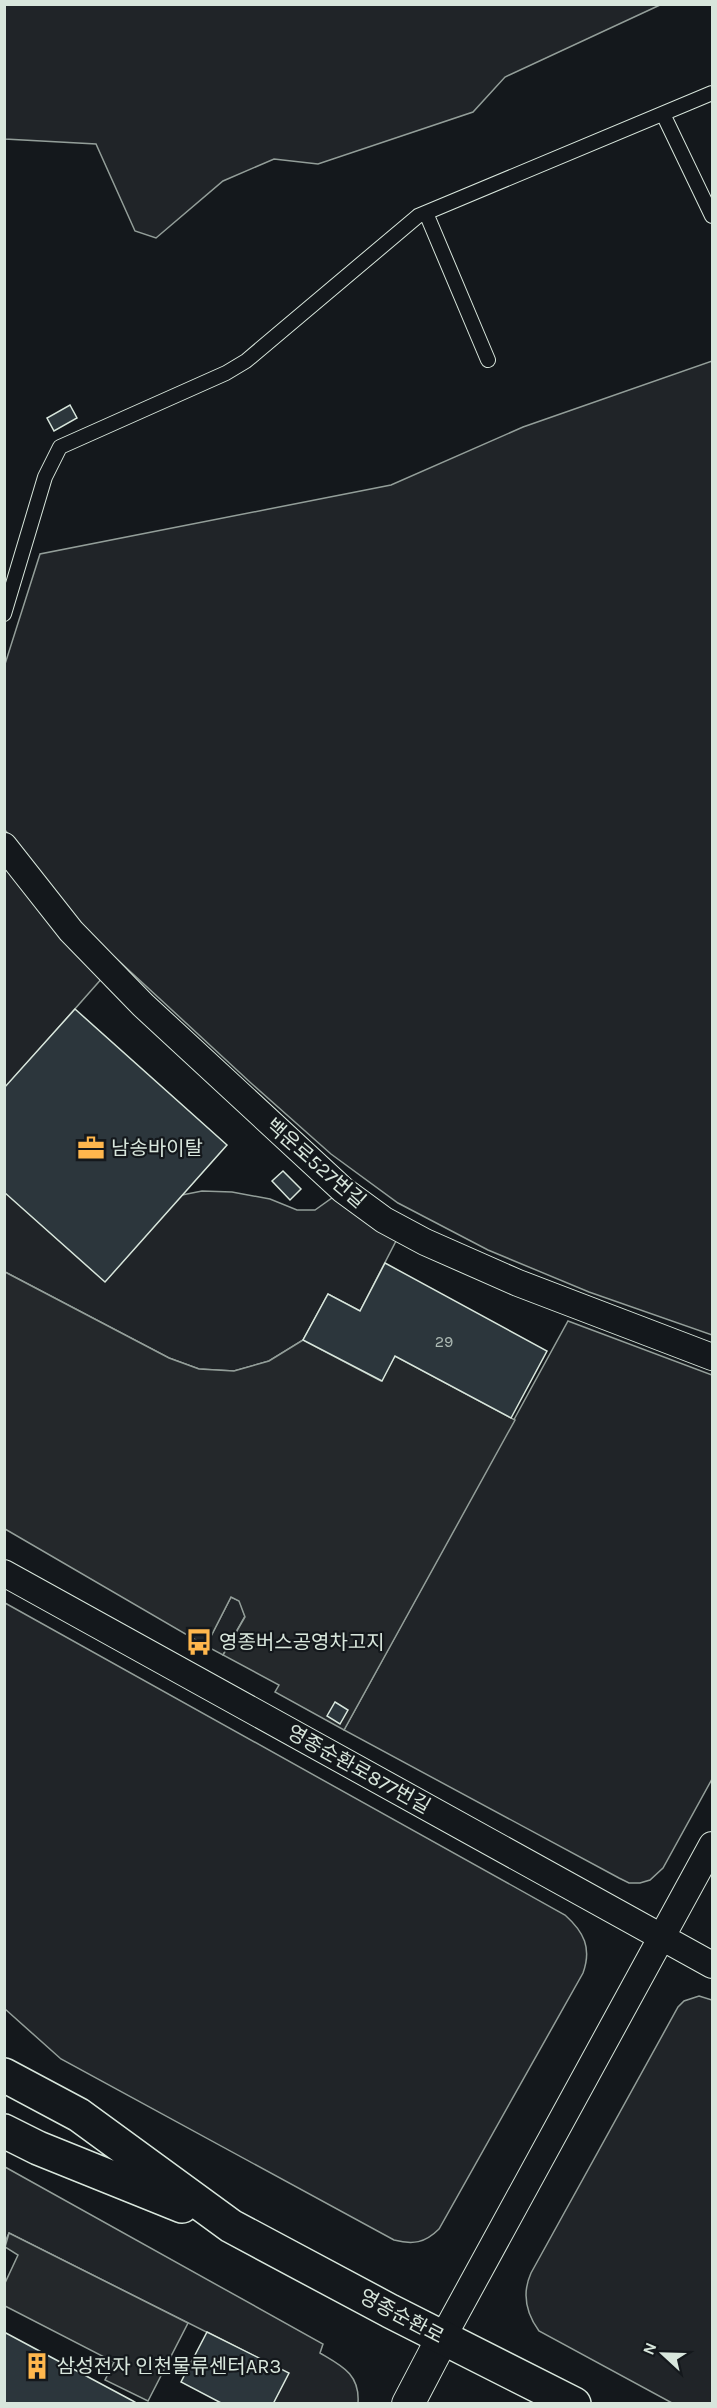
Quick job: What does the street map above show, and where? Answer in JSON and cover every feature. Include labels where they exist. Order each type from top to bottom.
[{"type":"main road","name":"영종순환로","points":[[4,2075],[79,2115],[231,2226]]},
{"type":"main road","name":"영종순환로","points":[[4,2131],[38,2148],[231,2226],[574,2403]]},
{"type":"street","name":"백운로527번길","points":[[4,846],[70,930],[143,1005],[343,1190],[384,1220],[498,1274],[712,1357]]},
{"type":"street","name":"영종순환로877번길","points":[[4,1573],[712,1965]]},
{"type":"street","points":[[408,2403],[712,1845]]},
{"type":"lane","points":[[4,614],[45,477],[60,447],[226,373],[246,361],[404,225],[426,213],[712,93]]},
{"type":"lane","points":[[663,114],[712,216]]},
{"type":"lane","points":[[426,213],[488,360]]},
{"type":"shaded area","points":[[4,5],[660,5],[505,77],[473,112],[318,164],[274,159],[223,181],[156,238],[135,231],[96,144],[5,139]]},
{"type":"shaded area","points":[[712,361],[712,1335],[589,1292],[488,1250],[398,1203],[331,1154],[81,926],[5,830],[5,664],[40,554],[391,485],[523,427]]},
{"type":"shaded area","points":[[4,855],[104,976],[5,1088],[4,1088]]},
{"type":"shaded area","points":[[202,1191],[232,1192],[270,1199],[297,1210],[315,1210],[332,1198],[396,1241],[360,1311],[328,1294],[303,1340],[269,1361],[234,1371],[199,1369],[169,1358],[5,1272],[4,1192],[182,1195]]},
{"type":"shaded area","points":[[5,1272],[169,1358],[199,1369],[234,1371],[269,1361],[303,1340],[381,1381],[395,1356],[515,1420],[344,1730],[275,1692],[279,1685],[223,1655],[245,1617],[239,1601],[231,1597],[206,1646],[5,1529]]},
{"type":"shaded area","points":[[568,1321],[712,1375],[712,1779],[663,1868],[650,1880],[640,1883],[629,1883],[619,1878],[344,1730]]},
{"type":"shaded area","points":[[231,1597],[240,1601],[245,1616],[223,1655],[206,1646]]},
{"type":"shaded area","points":[[5,1603],[565,1915],[577,1928],[586,1948],[587,1956],[583,1973],[439,2229],[429,2237],[418,2242],[394,2240],[61,2059],[5,2009]]},
{"type":"shaded area","points":[[699,1996],[712,2000],[712,2403],[672,2403],[539,2331],[528,2310],[526,2295],[531,2273],[678,2007],[684,2001]]},
{"type":"shaded area","points":[[5,2167],[323,2344],[320,2353],[342,2367],[353,2378],[358,2393],[358,2403],[273,2403],[288,2373],[9,2233],[5,2242]]},
{"type":"shaded area","points":[[9,2233],[188,2323],[148,2401],[105,2380],[114,2362],[5,2306],[5,2283],[18,2255],[5,2247]]},
{"type":"building","points":[[70,405],[77,418],[54,431],[47,418]]},
{"type":"building","points":[[75,1009],[227,1145],[105,1282],[4,1192],[4,1088]]},
{"type":"building","points":[[283,1171],[301,1189],[290,1200],[272,1181]]},
{"type":"building","points":[[385,1263],[547,1351],[511,1418],[395,1356],[382,1381],[303,1340],[328,1294],[360,1311]]},
{"type":"building","points":[[335,1702],[348,1710],[340,1724],[327,1716]]},
{"type":"building","name":"삼성전자 인천물류센터AR3","points":[[4,2332],[133,2401],[138,2404],[4,2404]]},
{"type":"building","points":[[207,2332],[289,2373],[273,2404],[223,2404],[181,2382]]},
{"type":"place","name":"남송바이탈","points":[[91,1148]]},
{"type":"place","name":"영종버스공영차고지","points":[[199,1642]]},
{"type":"place","name":"삼성전자 인천물류센터AR3","points":[[37,2366]]}]
